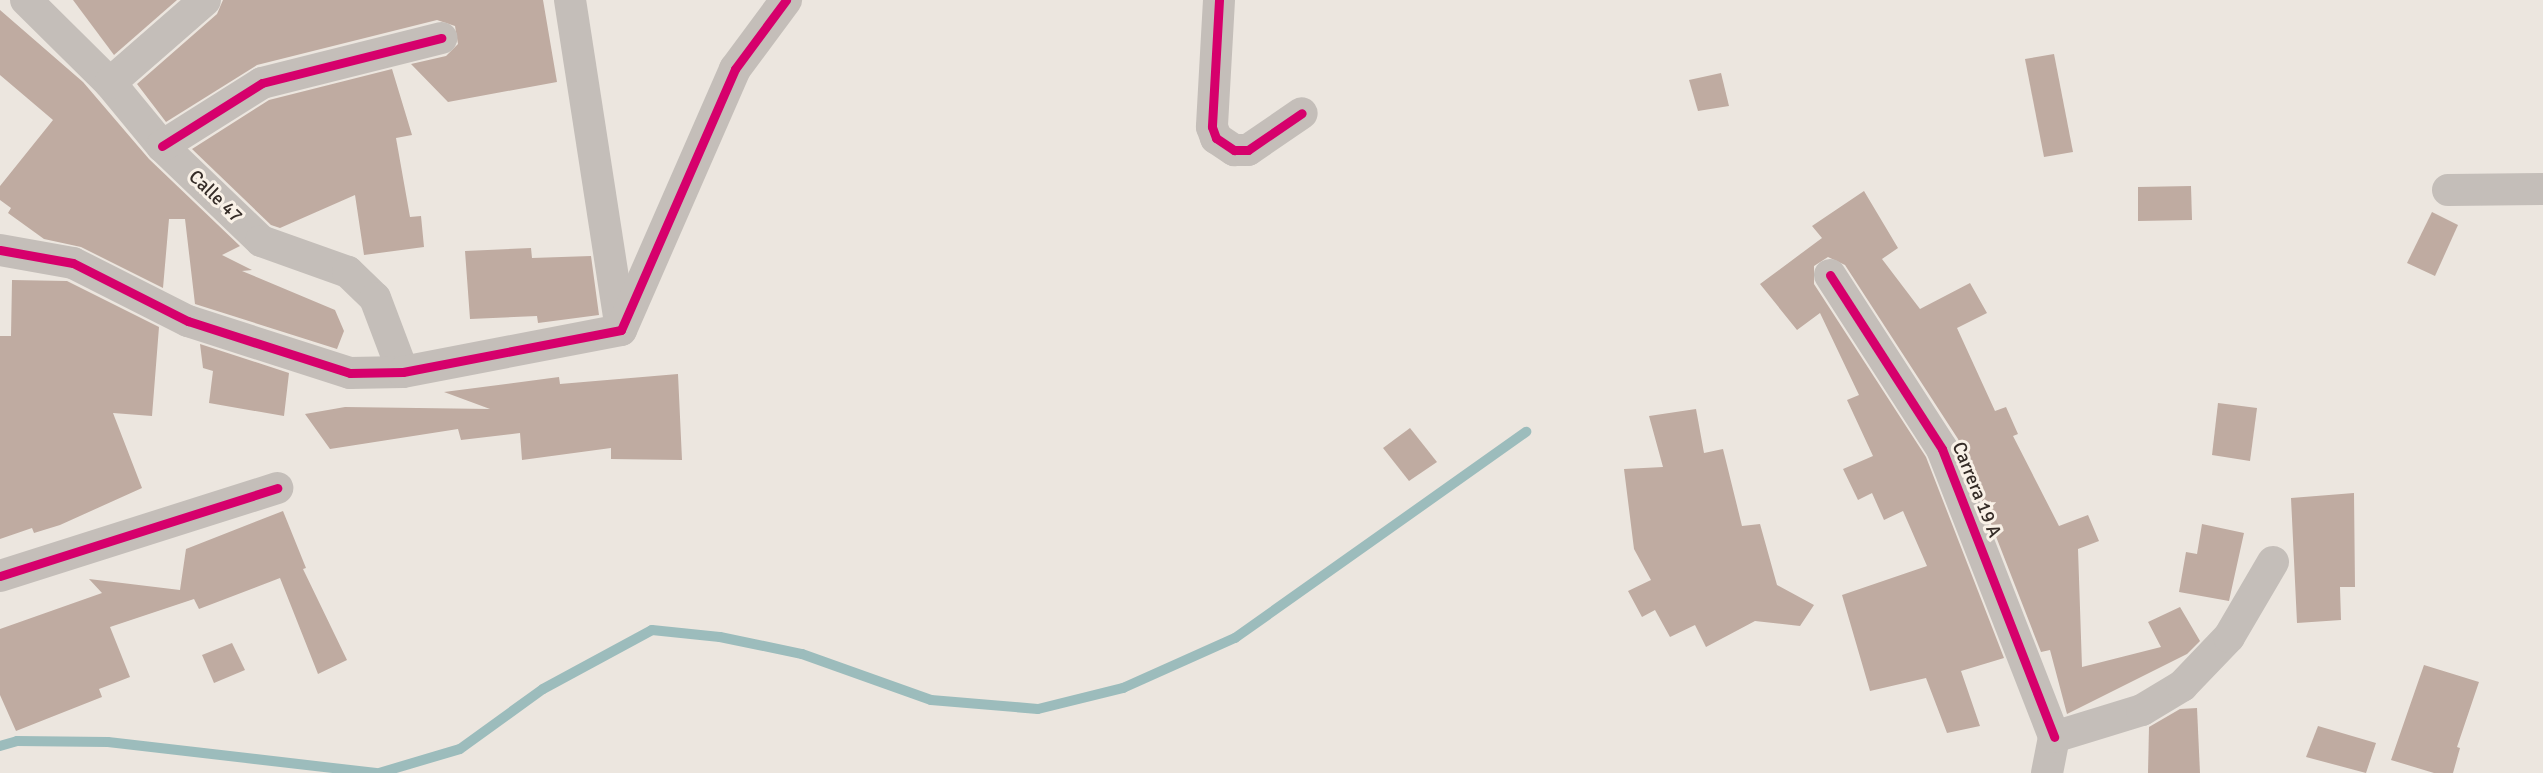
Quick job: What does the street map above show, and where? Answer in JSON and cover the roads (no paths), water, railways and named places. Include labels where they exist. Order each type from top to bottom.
[{"type":"street","name":"Calle 47","points":[[26,0],[110,83],[162,146],[261,241],[348,272],[375,298],[403,372]]},
{"type":"street","points":[[110,83],[205,0]]},
{"type":"street","points":[[570,0],[621,330]]},
{"type":"street","points":[[621,330],[734,69],[786,0]]},
{"type":"street","points":[[1219,0],[1212,127],[1216,138],[1234,150],[1248,150],[1302,113]]},
{"type":"street","points":[[162,146],[262,83],[441,38]]},
{"type":"street","points":[[2448,190],[2543,189]]},
{"type":"street","points":[[0,250],[73,263],[188,321],[350,373],[403,372],[621,330]]},
{"type":"street","name":"Carrera 19 A","points":[[1830,275],[1942,449],[2054,737]]},
{"type":"street","points":[[0,576],[277,488]]},
{"type":"street","points":[[2047,773],[2054,737],[2142,710],[2182,686],[2229,637],[2273,562]]},
{"type":"waterway","points":[[379,773],[460,749],[543,689],[652,630],[720,637],[802,654],[931,700],[1038,709],[1123,688],[1235,638],[1526,432]]},
{"type":"waterway","points":[[0,746],[17,741],[108,742],[376,773]]}]
